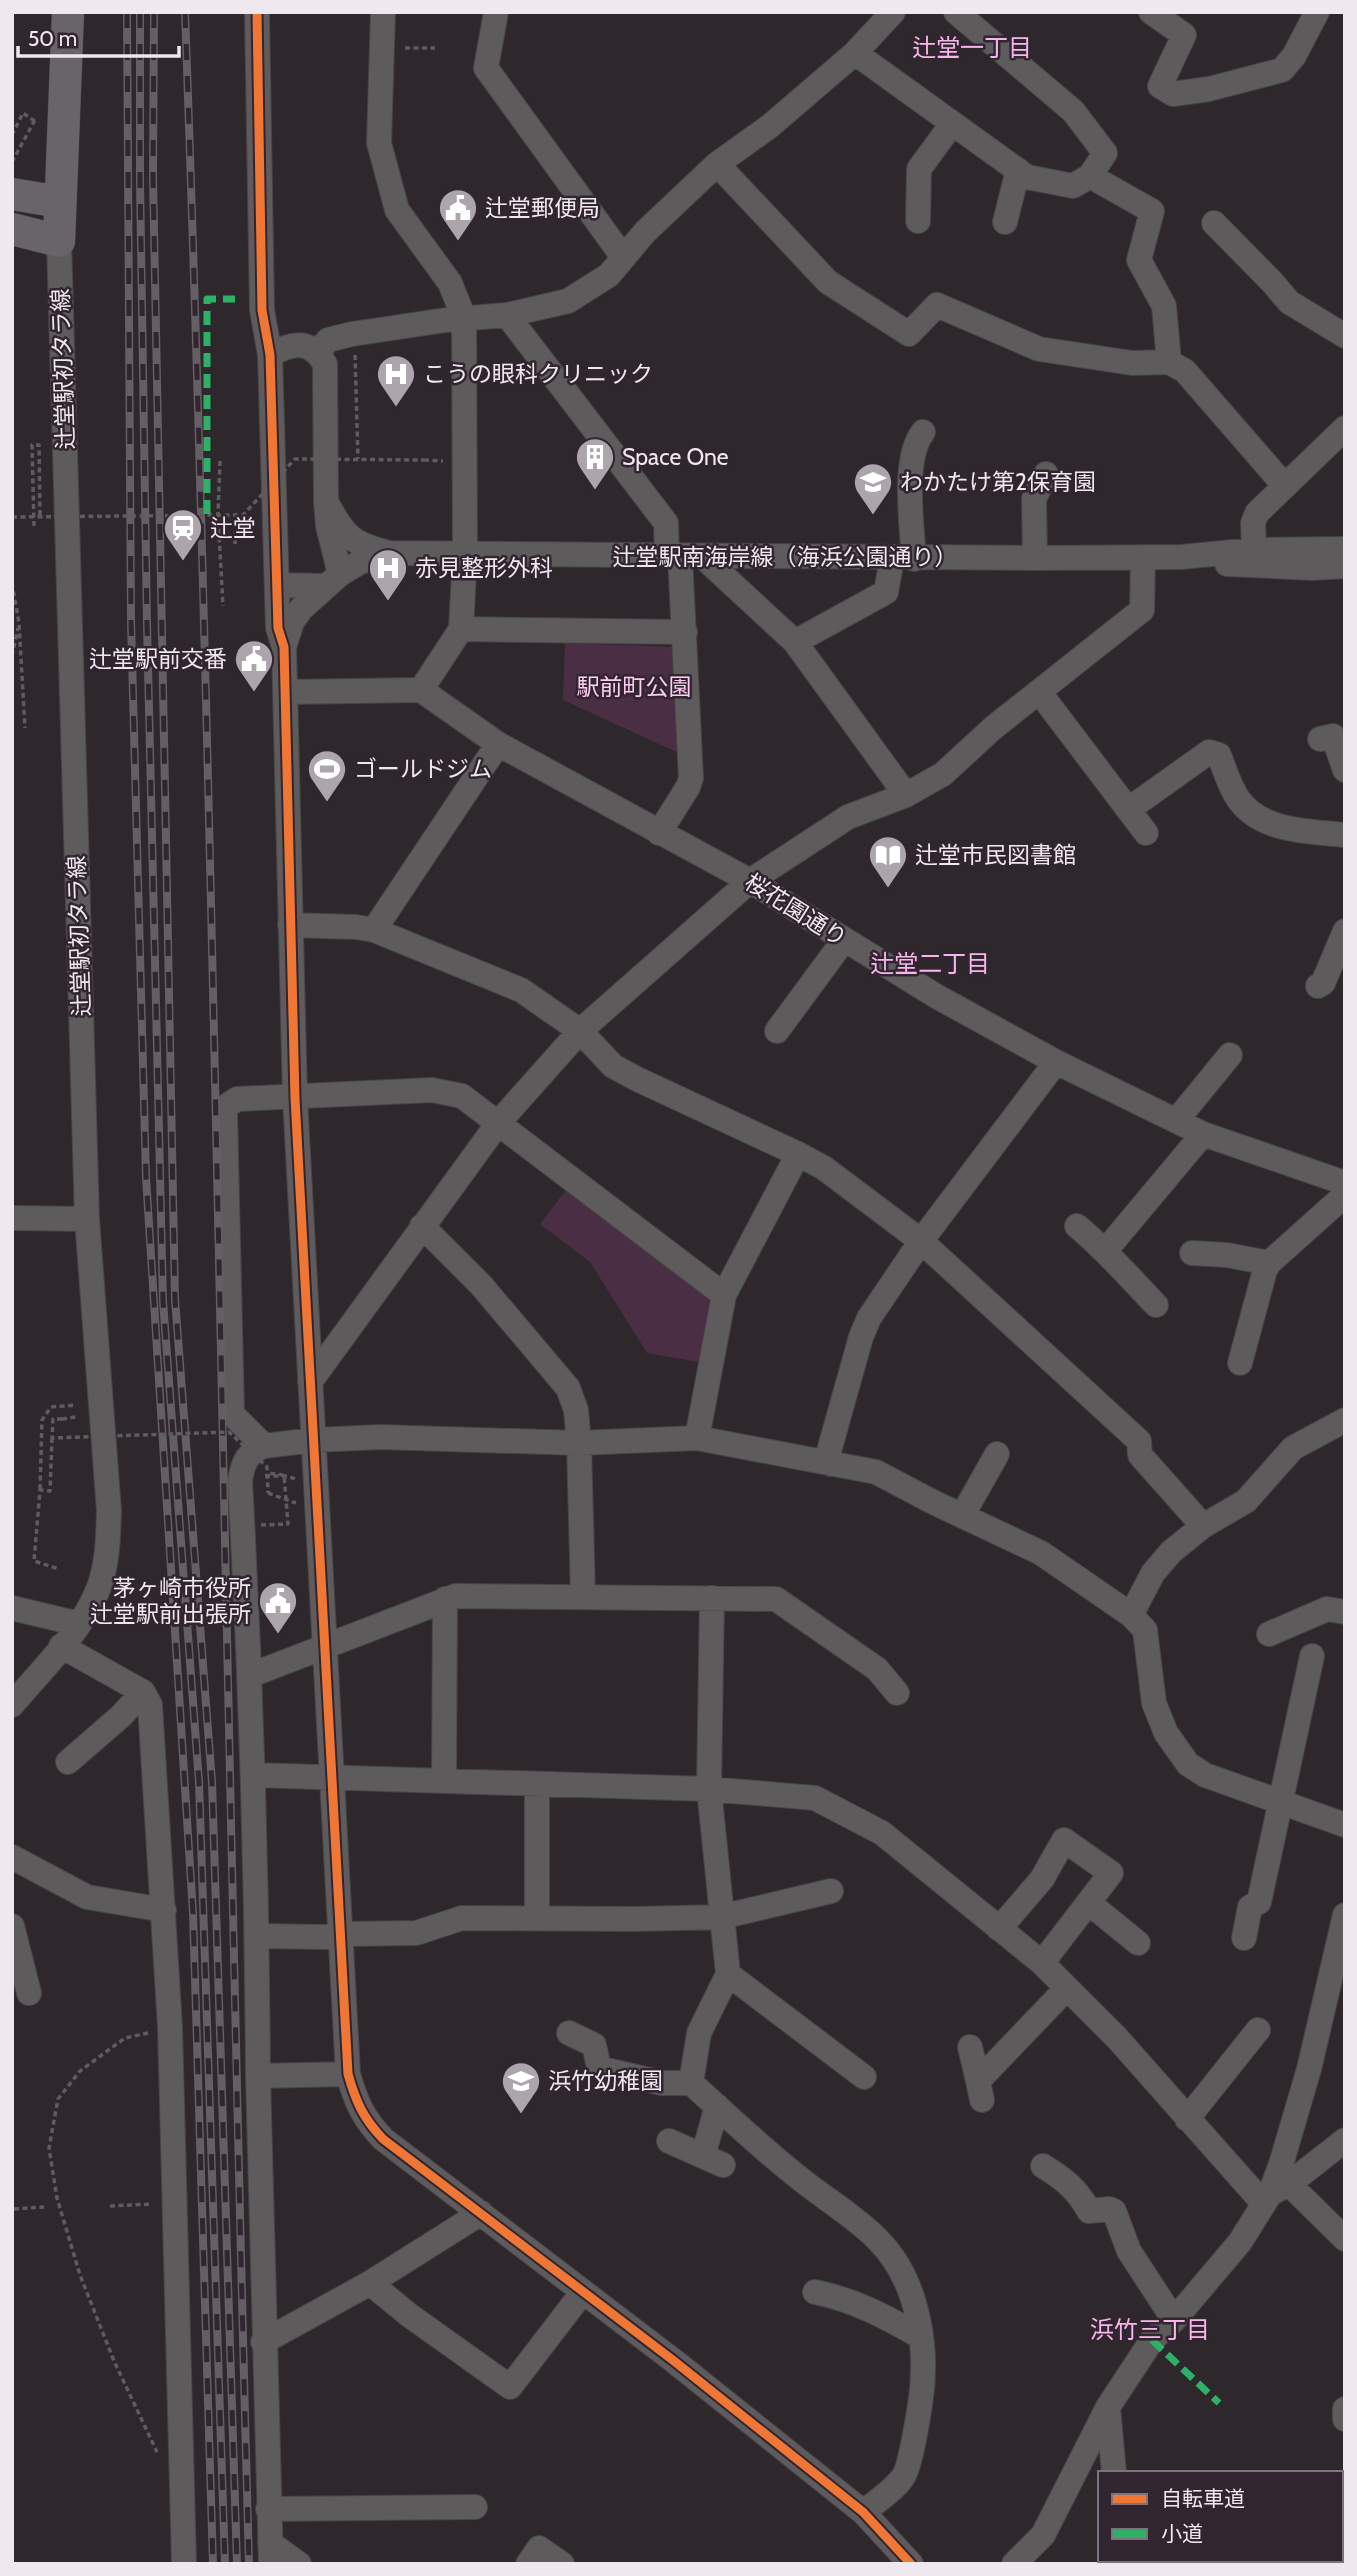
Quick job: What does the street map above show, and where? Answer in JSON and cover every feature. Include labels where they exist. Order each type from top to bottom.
[{"type":"main road","points":[[12,229],[59,242],[68,12]]},
{"type":"main road","points":[[12,194],[60,202]]},
{"type":"street","points":[[257,12],[262,310],[270,355],[278,628],[284,647],[295,1098],[348,2074],[355,2099],[366,2121],[383,2139],[674,2361],[863,2512],[911,2564]]},
{"type":"street","points":[[285,692],[421,690],[461,629],[465,554],[464,318],[450,283],[397,211],[393,197],[379,143],[383,12]]},
{"type":"street","points":[[496,12],[486,68],[623,257]]},
{"type":"street","points":[[318,352],[328,340],[352,334],[464,318],[507,315],[568,301],[609,275],[645,232],[717,164],[770,126],[855,53],[893,12]]},
{"type":"street","points":[[855,53],[1027,177],[1073,186],[1090,176],[1105,153],[1073,111],[956,12]]},
{"type":"street","points":[[1151,12],[1184,35],[1160,86],[1173,94],[1209,89],[1282,70],[1294,56],[1317,12]]},
{"type":"street","points":[[918,221],[919,169],[952,124]]},
{"type":"street","points":[[717,164],[828,282],[909,334],[937,305],[1039,349],[1132,363],[1169,362],[1185,371],[1283,485]]},
{"type":"street","points":[[1005,222],[1017,170]]},
{"type":"street","points":[[1090,176],[1152,211],[1139,260],[1164,306],[1169,362]]},
{"type":"street","points":[[1214,223],[1289,302],[1345,336]]},
{"type":"street","name":"辻堂駅初タラ線","points":[[12,1705],[79,1624],[99,1587],[108,1551],[109,1511],[87,1219],[59,242]]},
{"type":"street","points":[[507,315],[666,523],[683,556],[795,642],[906,795]]},
{"type":"street","points":[[270,355],[286,346],[304,345],[318,352],[325,364],[326,502],[334,580]]},
{"type":"street","points":[[1254,550],[1253,523],[1257,513],[1283,485],[1345,429]]},
{"type":"street","points":[[795,642],[886,592],[903,559],[916,441],[923,432]]},
{"type":"street","points":[[1035,558],[1034,499],[1046,474]]},
{"type":"street","points":[[326,502],[348,537],[363,546],[389,553]]},
{"type":"street","name":"辻堂駅南海岸線（海浜公園通り）","points":[[389,553],[903,559],[1143,558],[1254,550],[1345,549]]},
{"type":"street","points":[[284,647],[296,615],[334,580],[360,562],[389,553]]},
{"type":"street","points":[[659,833],[691,778],[683,556]]},
{"type":"street","name":"辻堂駅南海岸線（海浜公園通り）","points":[[1181,556],[1218,563],[1266,567],[1345,566]]},
{"type":"street","points":[[310,1382],[499,1122],[580,1031],[750,881],[848,817],[906,795],[943,774],[993,728],[1142,610],[1143,558]]},
{"type":"street","points":[[277,585],[334,580]]},
{"type":"street","points":[[461,629],[685,632]]},
{"type":"street","name":"桜花園通り","points":[[421,690],[498,744],[750,881],[936,996],[1056,1062],[1203,1134],[1345,1183]]},
{"type":"street","points":[[1040,693],[1146,833]]},
{"type":"street","points":[[1333,735],[1345,771]]},
{"type":"street","points":[[374,930],[498,744]]},
{"type":"street","points":[[1129,809],[1209,752],[1219,755],[1238,799],[1250,813],[1283,828],[1345,835]]},
{"type":"street","points":[[290,925],[374,930],[521,990],[580,1031],[613,1066],[824,1168],[922,1241],[1139,1441],[1140,1455],[1203,1526]]},
{"type":"street","points":[[1318,986],[1323,983],[1345,931]]},
{"type":"street","points":[[777,1031],[844,940]]},
{"type":"street","points":[[1176,1121],[1230,1055]]},
{"type":"street","points":[[831,1464],[829,1451],[861,1337],[869,1318],[922,1241],[1056,1062]]},
{"type":"street","points":[[264,1446],[232,1414],[226,1112],[228,1105],[237,1099],[432,1090],[462,1096],[724,1295]]},
{"type":"street","points":[[1106,1250],[1203,1134]]},
{"type":"street","points":[[697,1438],[724,1295],[798,1154]]},
{"type":"street","points":[[1240,1363],[1269,1263],[1345,1195]]},
{"type":"street","points":[[12,1218],[87,1219]]},
{"type":"street","points":[[422,1226],[481,1285],[568,1388],[576,1409],[579,1443],[583,1597]]},
{"type":"street","points":[[1077,1226],[1106,1250],[1116,1265],[1156,1304]]},
{"type":"street","points":[[1192,1253],[1227,1255],[1269,1263]]},
{"type":"street","points":[[1131,1615],[1153,1573],[1171,1552],[1203,1526],[1245,1500],[1293,1448],[1345,1420]]},
{"type":"street","points":[[299,2564],[271,2553],[268,2509],[251,1675],[240,1480],[243,1464],[250,1452],[264,1446],[314,1440],[380,1437],[579,1443],[697,1438],[876,1472],[1041,1553],[1131,1615],[1145,1630],[1154,1703],[1166,1733],[1188,1764],[1205,1775],[1345,1825]]},
{"type":"street","points":[[962,1516],[996,1454]]},
{"type":"street","points":[[251,1675],[456,1596],[776,1599],[877,1669],[898,1693]]},
{"type":"street","points":[[691,2083],[699,2033],[728,1974],[709,1789],[712,1598]]},
{"type":"street","points":[[444,1781],[445,1599]]},
{"type":"street","points":[[12,1608],[79,1624]]},
{"type":"street","points":[[1269,1634],[1328,1609],[1345,1612]]},
{"type":"street","points":[[61,1646],[143,1692],[150,1705],[170,2027],[184,2564]]},
{"type":"street","points":[[1244,1938],[1250,1907],[1259,1902],[1312,1656]]},
{"type":"street","points":[[68,1762],[121,1716],[143,1692]]},
{"type":"street","points":[[253,1775],[709,1789],[815,1798],[882,1833],[1042,1963],[1116,2038],[1187,2119],[1274,2194],[1345,2239]]},
{"type":"street","points":[[537,1784],[537,1918]]},
{"type":"street","points":[[999,1929],[1042,1880],[1065,1840],[1111,1873],[1042,1963]]},
{"type":"street","points":[[12,1857],[88,1897],[164,1910]]},
{"type":"street","points":[[257,1936],[326,1937],[342,1934],[416,1933],[462,1918],[721,1917],[831,1891]]},
{"type":"street","points":[[1088,1903],[1138,1942]]},
{"type":"street","points":[[1274,2194],[1309,2068],[1345,1914]]},
{"type":"street","points":[[12,1926],[29,1993]]},
{"type":"street","points":[[728,1974],[864,2077]]},
{"type":"street","points":[[971,2047],[980,2090],[1067,1988]]},
{"type":"street","points":[[1187,2119],[1258,2030]]},
{"type":"street","points":[[569,2033],[594,2045],[602,2069],[662,2083],[691,2083],[802,2181],[857,2220],[881,2243],[898,2266],[908,2288],[920,2337],[924,2381],[904,2476],[863,2512]]},
{"type":"street","points":[[258,2076],[348,2074]]},
{"type":"street","points":[[668,2141],[713,2160],[717,2106]]},
{"type":"street","points":[[1014,2564],[1043,2535],[1108,2407],[1152,2340],[1174,2320],[1240,2242],[1274,2194],[1345,2140]]},
{"type":"street","points":[[1043,2166],[1069,2183],[1080,2194],[1089,2211],[1114,2211],[1129,2251],[1147,2283],[1174,2320]]},
{"type":"street","points":[[263,2342],[370,2283],[481,2213]]},
{"type":"street","points":[[370,2283],[409,2315],[510,2387],[582,2293]]},
{"type":"street","points":[[816,2292],[869,2308],[920,2337]]},
{"type":"street","points":[[1108,2407],[1114,2471]]},
{"type":"street","points":[[1345,2409],[1345,2419]]},
{"type":"street","points":[[268,2509],[475,2507]]},
{"type":"street","points":[[528,2564],[539,2548],[562,2564]]},
{"type":"path","points":[[400,48],[435,48]]},
{"type":"path","points":[[12,162],[36,122],[37,110]]},
{"type":"path","points":[[12,135],[23,113],[36,122]]},
{"type":"path","points":[[355,346],[358,459]]},
{"type":"path","points":[[34,526],[32,445],[39,445],[40,516]]},
{"type":"path","points":[[12,517],[243,515],[295,459],[453,461]]},
{"type":"path","points":[[220,461],[218,514],[223,606]]},
{"type":"path","points":[[235,544],[236,514]]},
{"type":"path","points":[[180,515],[180,531]]},
{"type":"path","points":[[12,584],[15,613],[19,623],[24,728]]},
{"type":"path","points":[[12,656],[19,623]]},
{"type":"path","points":[[59,1569],[34,1561],[42,1420],[51,1407],[76,1405]]},
{"type":"path","points":[[40,1490],[50,1491],[53,1419],[76,1418]]},
{"type":"path","points":[[52,1438],[229,1432],[267,1467],[268,1493],[302,1506]]},
{"type":"path","points":[[260,1513],[261,1525],[288,1524],[284,1475],[267,1473]]},
{"type":"path","points":[[258,1476],[287,1476],[300,1482]]},
{"type":"path","points":[[170,2027],[125,2038],[80,2071],[58,2099],[48,2148],[57,2198],[80,2275],[114,2361],[172,2482],[182,2487]]},
{"type":"path","points":[[110,2206],[175,2203]]},
{"type":"path","points":[[14,2209],[44,2207]]},
{"type":"green space","name":"駅前町公園","points":[[565,643],[676,647],[681,754],[563,700]]},
{"type":"green space","points":[[569,1186],[715,1298],[704,1363],[647,1353],[590,1262],[540,1224]]},
{"type":"railway","points":[[127,12],[131,621],[146,1177],[193,1913],[213,2564]]},
{"type":"railway","points":[[140,12],[147,624],[163,1301],[199,1782],[225,2564]]},
{"type":"railway","points":[[154,12],[153,177],[175,1299],[212,1782],[237,2564]]},
{"type":"railway","points":[[185,12],[205,650],[249,2564]]},
{"type":"marked path","points":[[207,514],[207,299],[235,299]]},
{"type":"marked path","points":[[1152,2340],[1219,2403]]},
{"type":"cycle path","points":[[257,12],[262,310],[270,355],[278,628],[284,647],[295,1098],[348,2074],[361,2109],[383,2139],[674,2361],[863,2512],[911,2564]]},
{"type":"place","name":"辻堂郵便局","points":[[458,242]]},
{"type":"place","name":"こうの眼科クリニック","points":[[396,408]]},
{"type":"place","name":"Space One","points":[[595,491]]},
{"type":"place","name":"わかたけ第2保育園","points":[[873,516]]},
{"type":"place","name":"辻堂","points":[[183,562]]},
{"type":"place","name":"赤見整形外科","points":[[388,602]]},
{"type":"place","name":"辻堂駅前交番","points":[[254,693]]},
{"type":"place","name":"ゴールドジム","points":[[327,803]]},
{"type":"place","name":"辻堂市民図書館","points":[[888,889]]},
{"type":"place","name":"茅ヶ崎市役所 辻堂駅前出張所","points":[[278,1635]]},
{"type":"place","name":"浜竹幼稚園","points":[[521,2115]]},
{"type":"district","name":"辻堂一丁目","points":[[972,48]]},
{"type":"district","name":"辻堂二丁目","points":[[930,964]]},
{"type":"district","name":"浜竹三丁目","points":[[1150,2330]]}]
